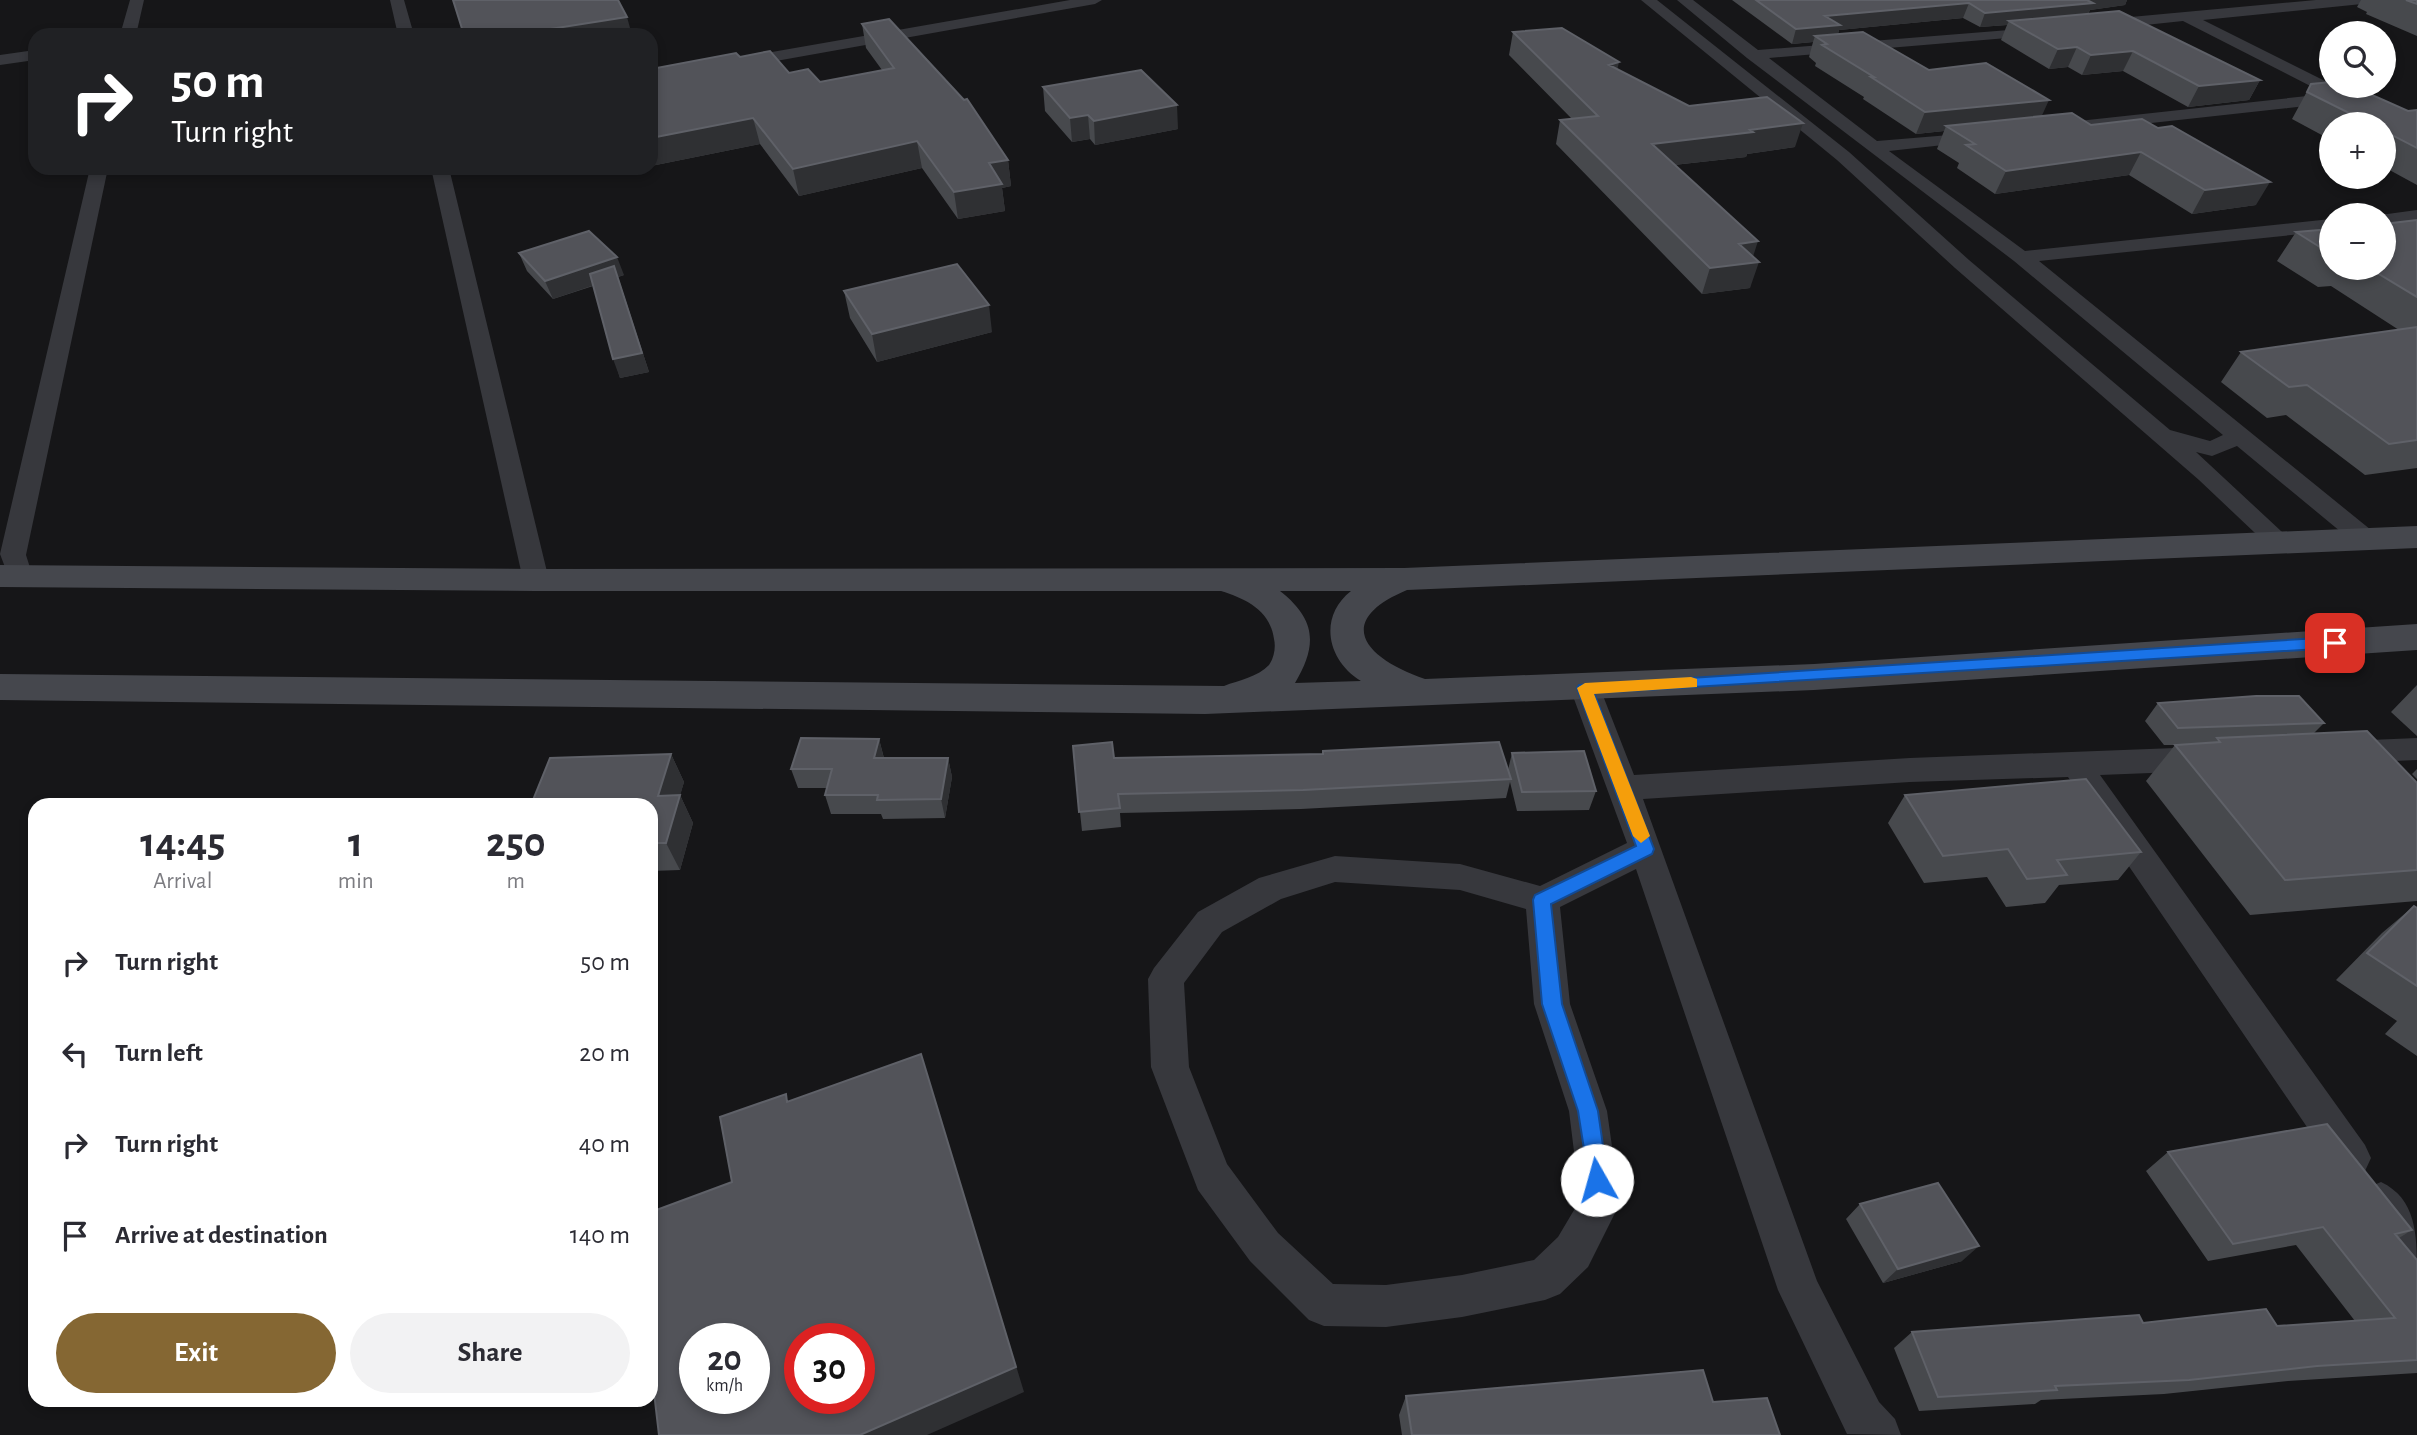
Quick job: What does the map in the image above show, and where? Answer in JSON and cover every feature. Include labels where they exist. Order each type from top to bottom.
[{"type":"street","points":[[130,28],[137,0]]},
{"type":"street","points":[[400,0],[405,28]]},
{"type":"street","points":[[718,67],[1095,0]]},
{"type":"street","points":[[1648,0],[1843,156],[1962,264],[2282,544]]},
{"type":"street","points":[[1684,0],[1873,147],[2021,257],[2367,540]]},
{"type":"street","points":[[1753,55],[2362,0]]},
{"type":"street","points":[[2156,1],[2319,85]]},
{"type":"street","points":[[0,60],[28,56]]},
{"type":"street","points":[[2040,130],[2345,98],[2417,134]]},
{"type":"street","points":[[1873,147],[1998,134]]},
{"type":"street","points":[[97,175],[10,576],[536,580],[1404,579],[2417,537]]},
{"type":"street","points":[[442,175],[536,580]]},
{"type":"street","points":[[2396,219],[2417,216]]},
{"type":"street","points":[[2021,257],[2319,226]]},
{"type":"street","points":[[2157,432],[2212,449],[2240,436]]},
{"type":"street","points":[[1205,700],[1265,686],[1282,674],[1291,657],[1293,640],[1289,623],[1264,593],[1244,584],[1211,579]]},
{"type":"street","points":[[1404,579],[1366,593],[1353,605],[1346,621],[1346,637],[1351,650],[1374,673],[1404,687],[1428,693]]},
{"type":"street","points":[[0,687],[1205,700],[1585,688],[2417,637]]},
{"type":"street","points":[[1585,688],[1646,849],[1799,1290],[1863,1418],[1879,1435]]},
{"type":"street","points":[[2308,754],[2417,749]]},
{"type":"street","points":[[1623,788],[1910,770],[2226,758]]},
{"type":"street","points":[[2076,765],[2417,1253]]},
{"type":"street","points":[[1542,900],[1552,1004],[1588,1111],[1600,1203],[1573,1252],[1545,1279],[1462,1296],[1386,1307],[1324,1306],[1264,1247],[1212,1176],[1170,1067],[1166,979],[1210,922],[1270,888],[1335,869],[1460,877],[1542,900],[1646,849]]},
{"type":"building","points":[[453,0],[618,0],[627,17],[557,28],[462,28]]},
{"type":"building","points":[[1756,0],[2087,0],[2093,3],[1985,13],[1969,3],[1825,16],[1840,25],[1796,29]]},
{"type":"building","points":[[2119,11],[2260,80],[2199,86],[2133,51],[2091,55],[2077,47],[2058,49],[2009,21]]},
{"type":"building","points":[[889,19],[964,100],[967,99],[1008,160],[989,163],[1002,184],[954,192],[917,141],[793,169],[753,118],[658,137],[658,68],[736,53],[740,57],[770,51],[789,73],[808,69],[820,82],[894,68],[862,24]]},
{"type":"building","points":[[1562,28],[1619,62],[1609,65],[1689,106],[1767,97],[1803,123],[1652,144],[1758,241],[1739,244],[1759,262],[1710,268],[1560,120],[1598,116],[1513,32]]},
{"type":"building","points":[[1863,32],[1929,70],[1986,63],[2049,100],[1925,112],[1822,45],[1827,44],[1815,36]]},
{"type":"building","points":[[1141,70],[1177,105],[1094,121],[1088,115],[1070,118],[1043,87]]},
{"type":"building","points":[[2319,83],[2319,98],[2307,92],[2311,84]]},
{"type":"building","points":[[2319,98],[2379,98],[2408,111],[2417,110],[2417,148],[2396,137],[2396,112],[2347,112]]},
{"type":"building","points":[[2072,113],[2091,125],[2142,119],[2158,128],[2172,126],[2270,182],[2205,190],[2141,152],[2006,171],[1966,145],[1975,144],[1946,126]]},
{"type":"building","points":[[2417,220],[2417,297],[2389,280],[2396,280],[2396,223]]},
{"type":"building","points":[[2319,230],[2319,246],[2296,232]]},
{"type":"building","points":[[589,231],[617,257],[545,281],[519,253]]},
{"type":"building","points":[[957,264],[989,305],[872,334],[844,291]]},
{"type":"building","points":[[614,266],[642,353],[613,359],[590,274]]},
{"type":"building","points":[[2417,327],[2417,440],[2389,444],[2307,385],[2289,387],[2241,352]]},
{"type":"building","points":[[2256,696],[2299,696],[2324,723],[2178,728],[2158,703]]},
{"type":"building","points":[[2367,731],[2417,783],[2417,870],[2285,880],[2175,745],[2220,742],[2217,738]]},
{"type":"building","points":[[801,738],[879,739],[874,758],[948,758],[941,799],[877,800],[878,795],[825,795],[832,769],[791,769]]},
{"type":"building","points":[[1112,742],[1114,758],[1323,754],[1323,751],[1499,742],[1511,779],[1303,790],[1118,794],[1120,808],[1079,812],[1073,746]]},
{"type":"building","points":[[1584,751],[1596,791],[1522,792],[1512,753]]},
{"type":"building","points":[[671,754],[658,796],[680,795],[666,843],[658,843],[658,798],[534,798],[550,758]]},
{"type":"building","points":[[2086,779],[2141,852],[2057,860],[2067,875],[2027,879],[2008,849],[1943,856],[1905,795]]},
{"type":"building","points":[[2414,906],[2417,908],[2417,986],[2367,953]]},
{"type":"building","points":[[921,1054],[1016,1367],[860,1435],[659,1435],[656,1407],[658,1407],[658,1209],[732,1182],[720,1117],[786,1094],[787,1102]]},
{"type":"building","points":[[2327,1124],[2412,1230],[2395,1234],[2417,1260],[2417,1360],[2317,1366],[2189,1380],[2055,1386],[2057,1390],[1938,1397],[1912,1332],[2139,1315],[2143,1323],[2266,1309],[2277,1326],[2395,1318],[2323,1227],[2233,1244],[2168,1152]]},
{"type":"building","points":[[1938,1183],[1979,1246],[1898,1269],[1860,1204]]},
{"type":"building","points":[[1703,1370],[1713,1402],[1767,1398],[1780,1435],[1412,1435],[1406,1396]]},
{"type":"slow traffic","points":[[1641,836],[1585,688],[1691,683]]},
{"type":"route","points":[[1597,1180],[1588,1111],[1552,1004],[1542,900],[1646,849],[1585,688],[1814,677],[2335,643]]}]
